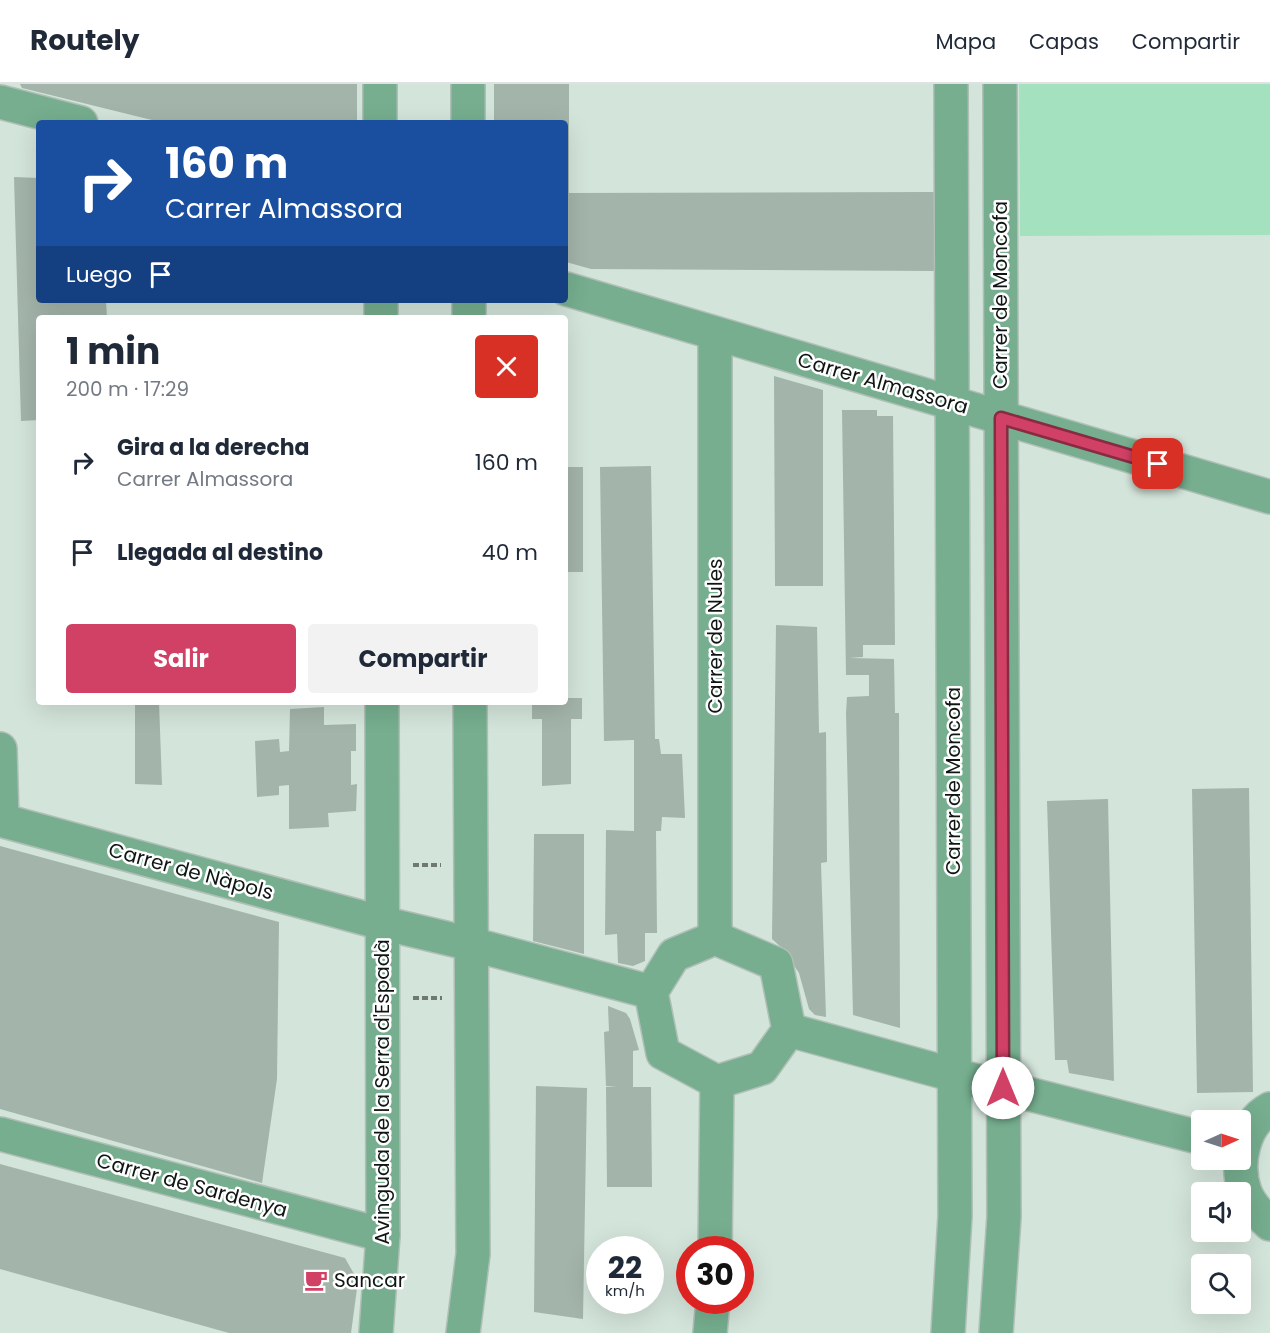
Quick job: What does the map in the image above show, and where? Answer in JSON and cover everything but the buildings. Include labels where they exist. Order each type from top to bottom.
[{"type":"street","points":[[380,84],[380,120]]},
{"type":"street","points":[[468,84],[468,120]]},
{"type":"street","name":"Carrer de Moncofa","points":[[948,1333],[955,1216],[951,84]]},
{"type":"street","name":"Carrer de Moncofa","points":[[996,1333],[1004,1216],[1000,84]]},
{"type":"street","points":[[0,102],[69,120]]},
{"type":"street","name":"Carrer Almassora","points":[[568,290],[1270,497]]},
{"type":"street","name":"Carrer de Nules","points":[[715,333],[715,938]]},
{"type":"street","name":"Avinguda de la Serra d'Espadà","points":[[376,1333],[383,1235],[382,705]]},
{"type":"street","points":[[463,1333],[473,1254],[470,705]]},
{"type":"street","points":[[0,749],[1,820]]},
{"type":"street","name":"Carrer de Nàpols","points":[[1,820],[382,923]]},
{"type":"street","name":"Avinguda de la Serra d'Espadà","points":[[382,923],[651,992]]},
{"type":"street","points":[[715,938],[776,964],[789,1030],[762,1068],[717,1082],[663,1053],[651,992],[674,955],[715,938]]},
{"type":"street","points":[[789,1030],[1003,1088],[1191,1135]]},
{"type":"street","points":[[716,1236],[717,1082]]},
{"type":"street","points":[[1251,1128],[1270,1109]]},
{"type":"street","name":"Carrer de Sardenya","points":[[0,1134],[383,1235]]},
{"type":"street","points":[[1240,1170],[1245,1192],[1256,1211],[1270,1224]]},
{"type":"street","points":[[710,1333],[712,1314]]},
{"type":"path","points":[[382,865],[471,864]]},
{"type":"path","points":[[383,998],[472,999]]},
{"type":"green space","points":[[1019,84],[1270,84],[1270,235],[1020,236]]},
{"type":"place","name":"Sancar","points":[[316,1280]]},
{"type":"route","points":[[1003,1088],[1001,418],[1158,464]]}]
